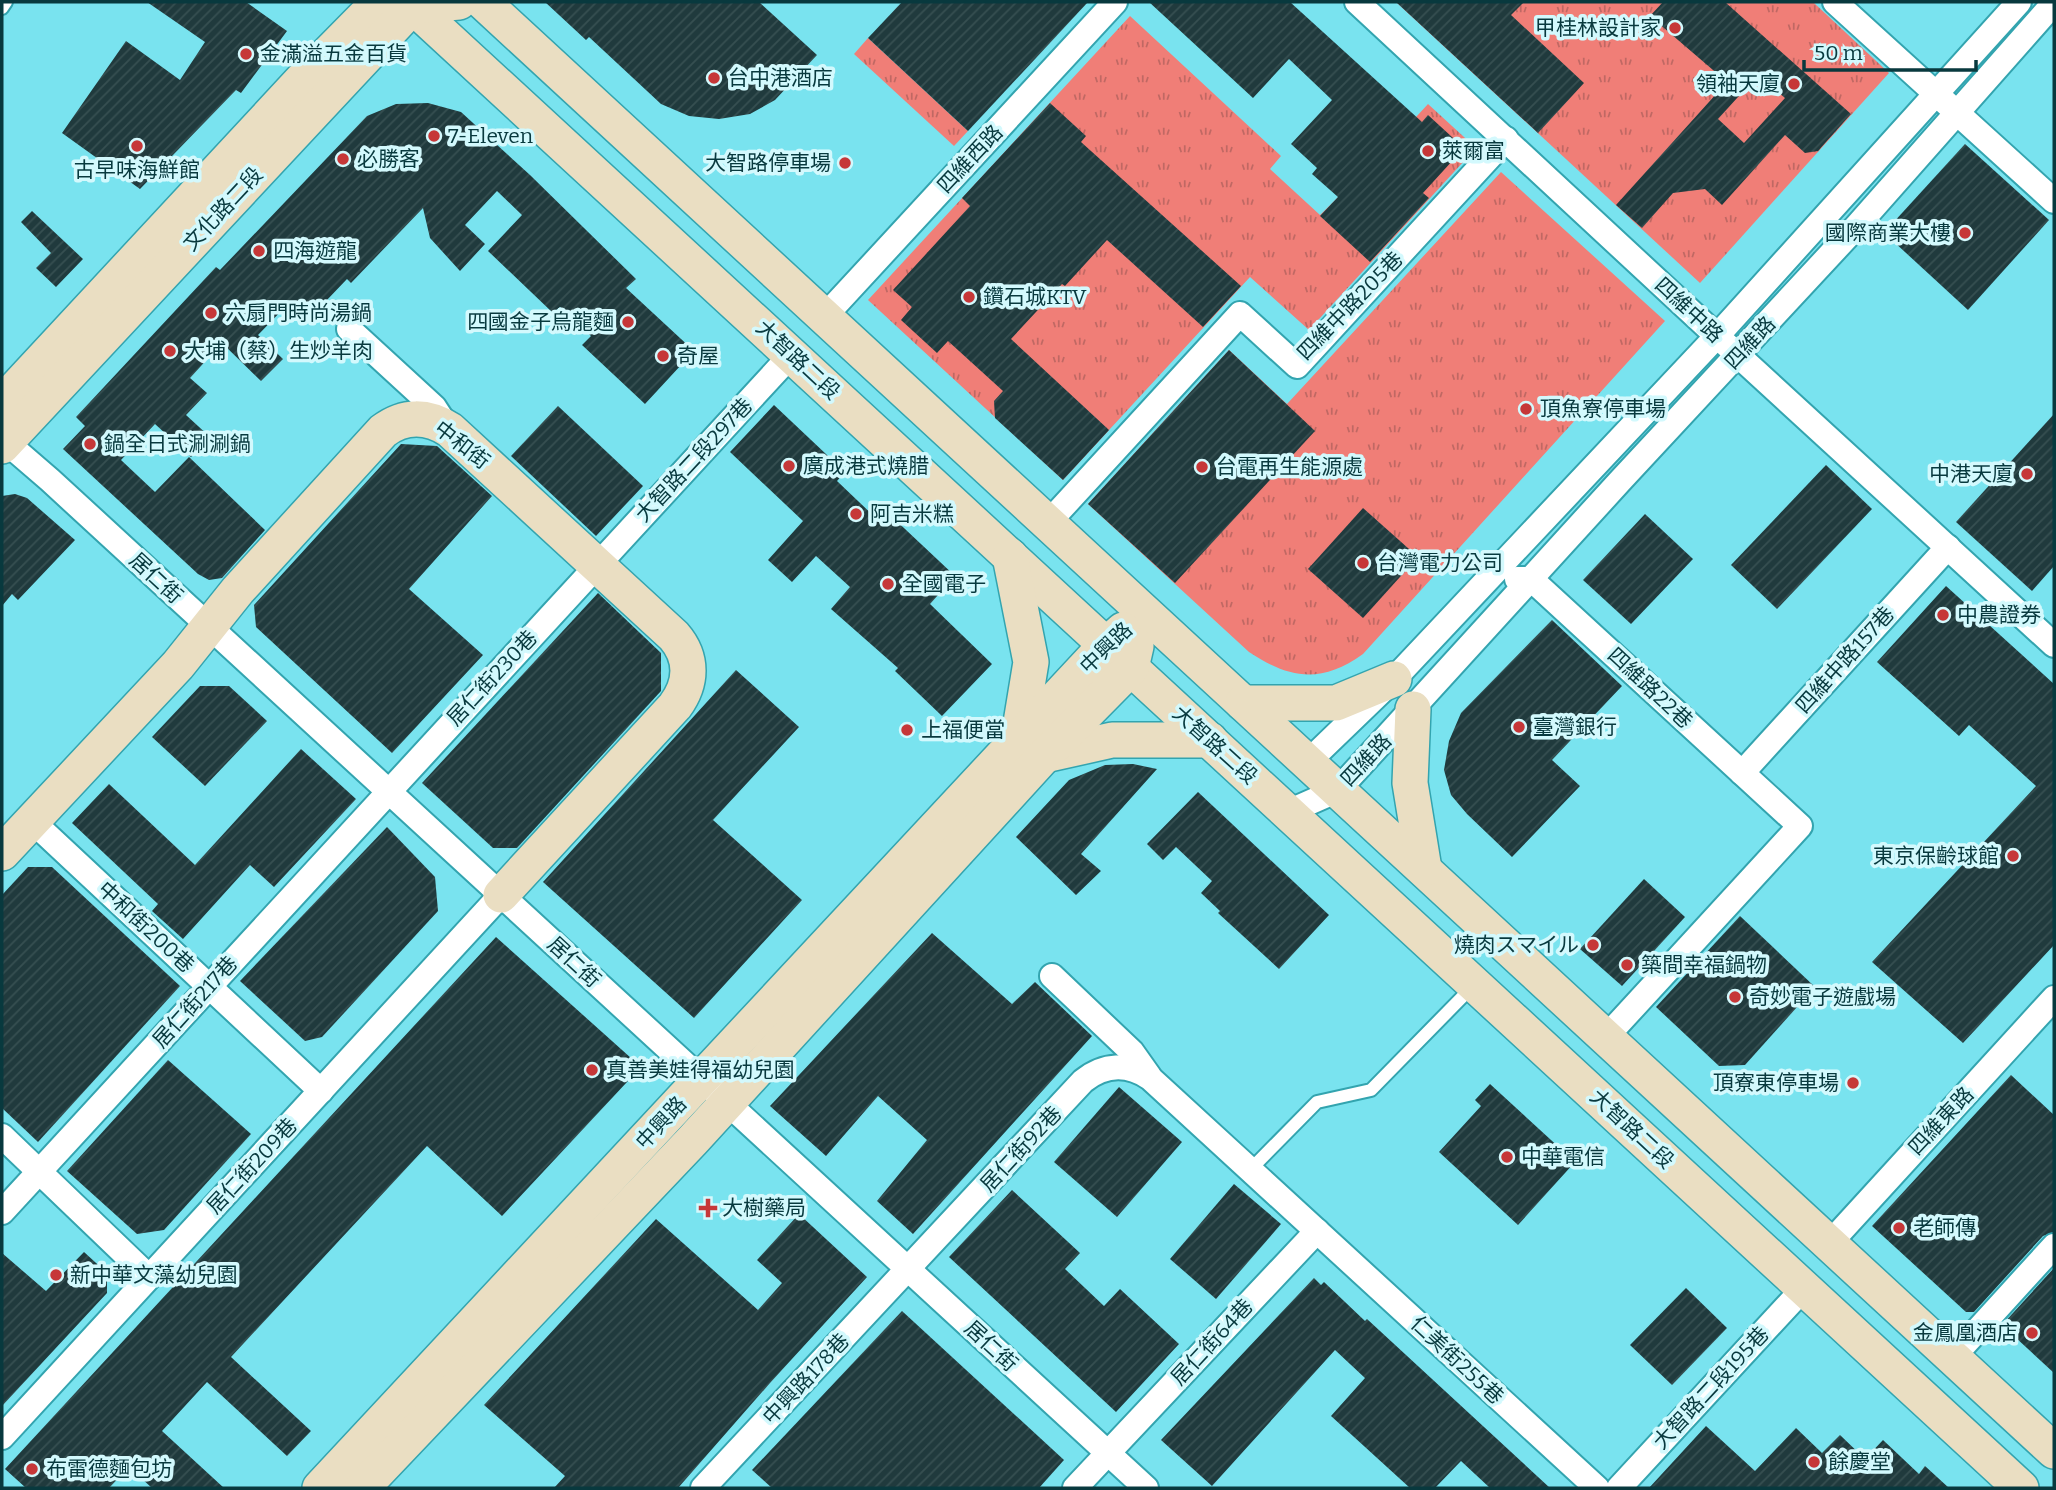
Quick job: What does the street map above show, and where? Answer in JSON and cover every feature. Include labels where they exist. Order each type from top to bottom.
[{"type":"street","name":"文化路二段","points":[[2,403],[303,79],[379,2]]},
{"type":"street","points":[[411,4],[459,2]]},
{"type":"street","points":[[483,2],[2054,1451]]},
{"type":"street","name":"四維西路","points":[[824,317],[1115,2]]},
{"type":"street","name":"四維中路","points":[[1359,2],[1717,337],[2054,645]]},
{"type":"street","points":[[1835,2],[2054,201]]},
{"type":"street","name":"四維路","points":[[1288,812],[1308,762],[1394,679],[1717,337],[2020,2]]},
{"type":"street","name":"四維路","points":[[1288,812],[1338,790],[1856,227],[2054,3]]},
{"type":"street","name":"文化路二段","points":[[3,441],[411,4]]},
{"type":"street","name":"大智路二段","points":[[411,4],[2021,1488]]},
{"type":"street","name":"四維中路205巷","points":[[1048,523],[1240,314],[1297,366],[1506,139]]},
{"type":"street","points":[[349,329],[433,407],[450,430]]},
{"type":"street","name":"大智路二段297巷","points":[[597,565],[792,354]]},
{"type":"street","name":"中和街","points":[[2,853],[178,665],[238,590],[383,431],[398,421],[416,418],[439,423],[450,430],[680,643],[688,666],[685,691],[676,706],[501,895]]},
{"type":"street","name":"居仁街","points":[[3,441],[209,626],[1146,1488]]},
{"type":"street","name":"四維中路157巷","points":[[1742,773],[1948,547]]},
{"type":"street","points":[[1010,556],[1031,662],[1031,748],[1112,740],[1209,740]]},
{"type":"street","name":"居仁街230巷","points":[[388,791],[597,565]]},
{"type":"street","points":[[1488,579],[1531,579]]},
{"type":"street","name":"四維路22巷","points":[[1531,579],[1800,826],[1606,1037]]},
{"type":"street","name":"中興路","points":[[320,1488],[701,1081],[1119,656],[1144,612]]},
{"type":"street","points":[[1243,703],[1336,703],[1394,679]]},
{"type":"street","points":[[1413,709],[1410,783],[1424,869]]},
{"type":"street","name":"中興路","points":[[362,1488],[726,1104],[1031,748]]},
{"type":"street","name":"居仁街217巷","points":[[2,1212],[388,791]]},
{"type":"street","name":"中和街200巷","points":[[32,821],[321,1091]]},
{"type":"street","name":"居仁街209巷","points":[[2,1437],[501,895]]},
{"type":"street","name":"居仁街92巷","points":[[1052,976],[1132,1052],[1150,1078]]},
{"type":"street","name":"四維東路","points":[[1829,1244],[2054,998]]},
{"type":"street","name":"居仁街92巷","points":[[908,1269],[1092,1074],[1121,1067],[1142,1072],[1150,1078],[1317,1231]]},
{"type":"street","points":[[2,1136],[149,1277]]},
{"type":"street","name":"居仁街64巷","points":[[1075,1488],[1317,1231]]},
{"type":"street","name":"仁美街255巷","points":[[1317,1231],[1597,1488]]},
{"type":"street","points":[[1953,1357],[2054,1246]]},
{"type":"street","name":"中興路178巷","points":[[703,1488],[908,1269]]},
{"type":"street","name":"大智路二段195巷","points":[[1619,1488],[1804,1288]]},
{"type":"lane","points":[[2,8],[6,2]]},
{"type":"lane","points":[[1250,1170],[1317,1102],[1371,1090],[1475,984]]},
{"type":"green space","points":[[1396,2],[1813,2],[1889,73],[1700,283]]},
{"type":"green space","points":[[1130,16],[1281,156],[1270,169],[1320,215],[1428,104],[1476,148],[1309,330],[1250,277],[1063,480],[868,300]]},
{"type":"green space","points":[[868,38],[968,131],[954,146],[854,54]]},
{"type":"green space","points":[[1501,172],[1665,321],[1363,654],[1348,664],[1319,674],[1278,668],[1249,652],[1088,504],[1229,350],[1287,404]]},
{"type":"building","points":[[147,2],[246,2],[287,31],[241,93],[236,90],[140,189],[62,133],[126,41],[180,80],[205,42]]},
{"type":"building","name":"台中港酒店","points":[[545,2],[759,2],[817,55],[775,100],[750,114],[719,119],[689,116],[661,104],[589,37],[586,40]]},
{"type":"building","points":[[902,2],[1088,2],[968,131],[868,38]]},
{"type":"building","points":[[1149,2],[1290,2],[1422,122],[1428,115],[1464,148],[1423,193],[1429,198],[1370,262],[1320,216],[1338,197],[1312,174],[1317,168],[1291,144],[1332,100],[1289,59],[1253,98]]},
{"type":"building","points":[[1396,2],[1524,2],[1511,15],[1584,83],[1538,133]]},
{"type":"building","points":[[1663,2],[1725,2],[1851,114],[1818,151],[1805,153],[1785,135],[1722,205],[1705,189],[1673,193],[1642,228],[1616,205],[1727,82],[1650,16]],"holes":[[[1758,75],[1785,98],[1744,143],[1718,119]]]},
{"type":"building","points":[[428,103],[461,112],[530,175],[636,279],[626,288],[694,351],[645,404],[582,345],[591,336],[560,307],[553,313],[488,251],[522,215],[497,191],[465,225],[485,244],[460,271],[430,238],[423,208],[351,283],[347,279],[305,323],[286,306],[258,335],[283,359],[261,381],[222,343],[190,378],[207,393],[186,415],[210,437],[191,457],[155,424],[121,460],[155,492],[189,457],[265,530],[222,578],[209,580],[198,574],[63,449],[85,426],[76,417],[216,267],[220,270],[367,116],[396,104]]},
{"type":"building","points":[[1050,103],[1086,136],[1081,142],[1241,286],[1203,327],[1107,240],[1011,339],[1109,430],[1063,480],[995,418],[994,401],[1003,391],[948,341],[937,353],[901,320],[912,307],[893,290],[970,206],[962,198]]},
{"type":"building","name":"國際商業大樓","points":[[1965,144],[2049,220],[1968,310],[1893,241],[1892,224]]},
{"type":"building","points":[[32,211],[83,259],[56,287],[36,268],[51,253],[21,222]]},
{"type":"building","name":"台電再生能源處","points":[[1229,350],[1315,431],[1175,583],[1088,504]]},
{"type":"building","points":[[774,405],[845,472],[837,481],[880,522],[888,513],[955,576],[930,604],[992,664],[942,716],[895,671],[898,668],[831,609],[850,587],[816,556],[792,582],[768,560],[803,521],[730,452]]},
{"type":"building","points":[[558,406],[643,486],[596,536],[511,456]]},
{"type":"building","name":"中港天廈","points":[[2054,414],[2054,566],[2032,591],[1956,522]]},
{"type":"building","points":[[401,444],[437,446],[492,496],[409,589],[483,655],[392,753],[256,627],[254,605]]},
{"type":"building","points":[[1826,465],[1872,509],[1777,609],[1731,565]]},
{"type":"building","points":[[15,494],[27,498],[75,540],[18,600],[12,594],[2,606],[2,496]]},
{"type":"building","name":"台灣電力公司","points":[[1363,508],[1418,557],[1363,618],[1308,569]]},
{"type":"building","points":[[1645,514],[1693,559],[1631,624],[1583,580]]},
{"type":"building","points":[[1946,586],[2054,684],[2054,945],[1963,1043],[1872,962],[2036,786],[1969,725],[1959,736],[1877,662]]},
{"type":"building","points":[[598,593],[661,653],[661,691],[517,848],[493,848],[422,783]]},
{"type":"building","name":"臺灣銀行","points":[[1552,620],[1622,686],[1552,760],[1580,786],[1512,857],[1451,795],[1444,770],[1449,741],[1461,713]]},
{"type":"building","points":[[736,670],[799,727],[713,820],[802,900],[694,1018],[543,882]]},
{"type":"building","points":[[200,686],[229,686],[267,721],[205,786],[152,737]]},
{"type":"building","points":[[301,749],[356,799],[274,887],[250,865],[183,939],[152,911],[158,904],[72,823],[109,784],[195,865]]},
{"type":"building","points":[[1133,764],[1157,769],[1081,854],[1101,871],[1076,895],[1016,837],[1069,780],[1105,765]]},
{"type":"building","points":[[1198,792],[1329,915],[1279,969],[1218,913],[1220,911],[1201,893],[1212,881],[1176,847],[1163,860],[1147,844]]},
{"type":"building","points":[[387,827],[435,877],[438,911],[322,1037],[305,1041],[240,981]]},
{"type":"building","points":[[28,867],[52,867],[180,986],[38,1142],[2,1108],[2,895]]},
{"type":"building","points":[[1644,879],[1685,917],[1622,986],[1580,949]]},
{"type":"building","name":"奇妙電子遊戲場","points":[[1740,916],[1815,987],[1745,1065],[1719,1066],[1656,1007]]},
{"type":"building","points":[[932,933],[1012,1004],[1035,982],[1092,1036],[913,1234],[877,1201],[927,1140],[878,1096],[826,1156],[770,1106]]},
{"type":"building","points":[[496,937],[641,1067],[502,1216],[427,1146],[231,1357],[311,1431],[287,1456],[207,1382],[162,1431],[224,1488],[152,1488],[129,1467],[109,1488],[26,1488],[5,1469]]},
{"type":"building","points":[[168,1060],[251,1134],[164,1230],[137,1234],[67,1171]]},
{"type":"building","points":[[2011,1075],[2054,1115],[2054,1232],[2043,1236],[1974,1312],[1966,1312],[1872,1226]]},
{"type":"building","name":"中華電信","points":[[1490,1084],[1575,1162],[1518,1225],[1439,1152],[1481,1106],[1475,1100]]},
{"type":"building","points":[[1119,1087],[1182,1142],[1117,1217],[1054,1162]]},
{"type":"building","points":[[1234,1184],[1281,1224],[1216,1299],[1170,1259]]},
{"type":"building","points":[[1012,1190],[1080,1253],[1065,1269],[1104,1306],[1120,1289],[1179,1344],[1116,1412],[949,1257]]},
{"type":"building","points":[[799,1214],[867,1277],[678,1488],[554,1488],[565,1476],[484,1405],[656,1219],[758,1310],[782,1283],[757,1260]]},
{"type":"building","points":[[84,1252],[107,1273],[107,1293],[2,1406],[2,1253],[46,1291]]},
{"type":"building","points":[[2054,1268],[2054,1373],[2002,1325]]},
{"type":"building","points":[[1314,1278],[1321,1285],[1324,1282],[1365,1321],[1367,1319],[1550,1488],[1490,1488],[1461,1461],[1435,1488],[1410,1488],[1331,1416],[1365,1378],[1335,1350],[1212,1486],[1161,1440]]},
{"type":"building","points":[[1686,1288],[1727,1328],[1672,1385],[1630,1345]]},
{"type":"building","points":[[902,1311],[1064,1460],[1039,1488],[772,1488],[752,1470]]},
{"type":"building","points":[[1706,1426],[1755,1471],[1796,1428],[1822,1453],[1840,1435],[1865,1459],[1883,1440],[1919,1474],[1925,1466],[1949,1488],[1649,1488]]},
{"type":"place","name":"甲桂林設計家","points":[[1675,28]]},
{"type":"place","name":"金滿溢五金百貨","points":[[246,54]]},
{"type":"place","name":"台中港酒店","points":[[714,78]]},
{"type":"place","name":"領袖天廈","points":[[1794,84]]},
{"type":"place","name":"7-Eleven","points":[[434,136]]},
{"type":"place","name":"古早味海鮮館","points":[[137,146]]},
{"type":"place","name":"萊爾富","points":[[1428,151]]},
{"type":"place","name":"必勝客","points":[[343,159]]},
{"type":"place","name":"大智路停車場","points":[[845,163]]},
{"type":"place","name":"國際商業大樓","points":[[1965,233]]},
{"type":"place","name":"四海遊龍","points":[[259,251]]},
{"type":"place","name":"鑽石城KTV","points":[[969,297]]},
{"type":"place","name":"六扇門時尚湯鍋","points":[[211,313]]},
{"type":"place","name":"四國金子烏龍麵","points":[[628,322]]},
{"type":"place","name":"大埔（蔡）生炒羊肉","points":[[170,351]]},
{"type":"place","name":"奇屋","points":[[663,356]]},
{"type":"place","name":"頂魚寮停車場","points":[[1526,409]]},
{"type":"place","name":"鍋全日式涮涮鍋","points":[[90,444]]},
{"type":"place","name":"廣成港式燒腊","points":[[789,466]]},
{"type":"place","name":"台電再生能源處","points":[[1202,467]]},
{"type":"place","name":"中港天廈","points":[[2027,474]]},
{"type":"place","name":"阿吉米糕","points":[[856,514]]},
{"type":"place","name":"台灣電力公司","points":[[1363,563]]},
{"type":"place","name":"全國電子","points":[[888,584]]},
{"type":"place","name":"中農證券","points":[[1943,615]]},
{"type":"place","name":"臺灣銀行","points":[[1519,727]]},
{"type":"place","name":"上福便當","points":[[907,730]]},
{"type":"place","name":"東京保齡球館","points":[[2013,856]]},
{"type":"place","name":"燒肉スマイル","points":[[1593,945]]},
{"type":"place","name":"築間幸福鍋物","points":[[1627,965]]},
{"type":"place","name":"奇妙電子遊戲場","points":[[1735,997]]},
{"type":"place","name":"真善美娃得福幼兒園","points":[[592,1070]]},
{"type":"place","name":"頂寮東停車場","points":[[1853,1083]]},
{"type":"place","name":"中華電信","points":[[1507,1157]]},
{"type":"place","name":"大樹藥局","points":[[708,1208]]},
{"type":"place","name":"老師傳","points":[[1899,1228]]},
{"type":"place","name":"新中華文藻幼兒園","points":[[56,1275]]},
{"type":"place","name":"金鳳凰酒店","points":[[2032,1333]]},
{"type":"place","name":"餘慶堂","points":[[1814,1462]]},
{"type":"place","name":"布雷德麵包坊","points":[[32,1469]]}]
